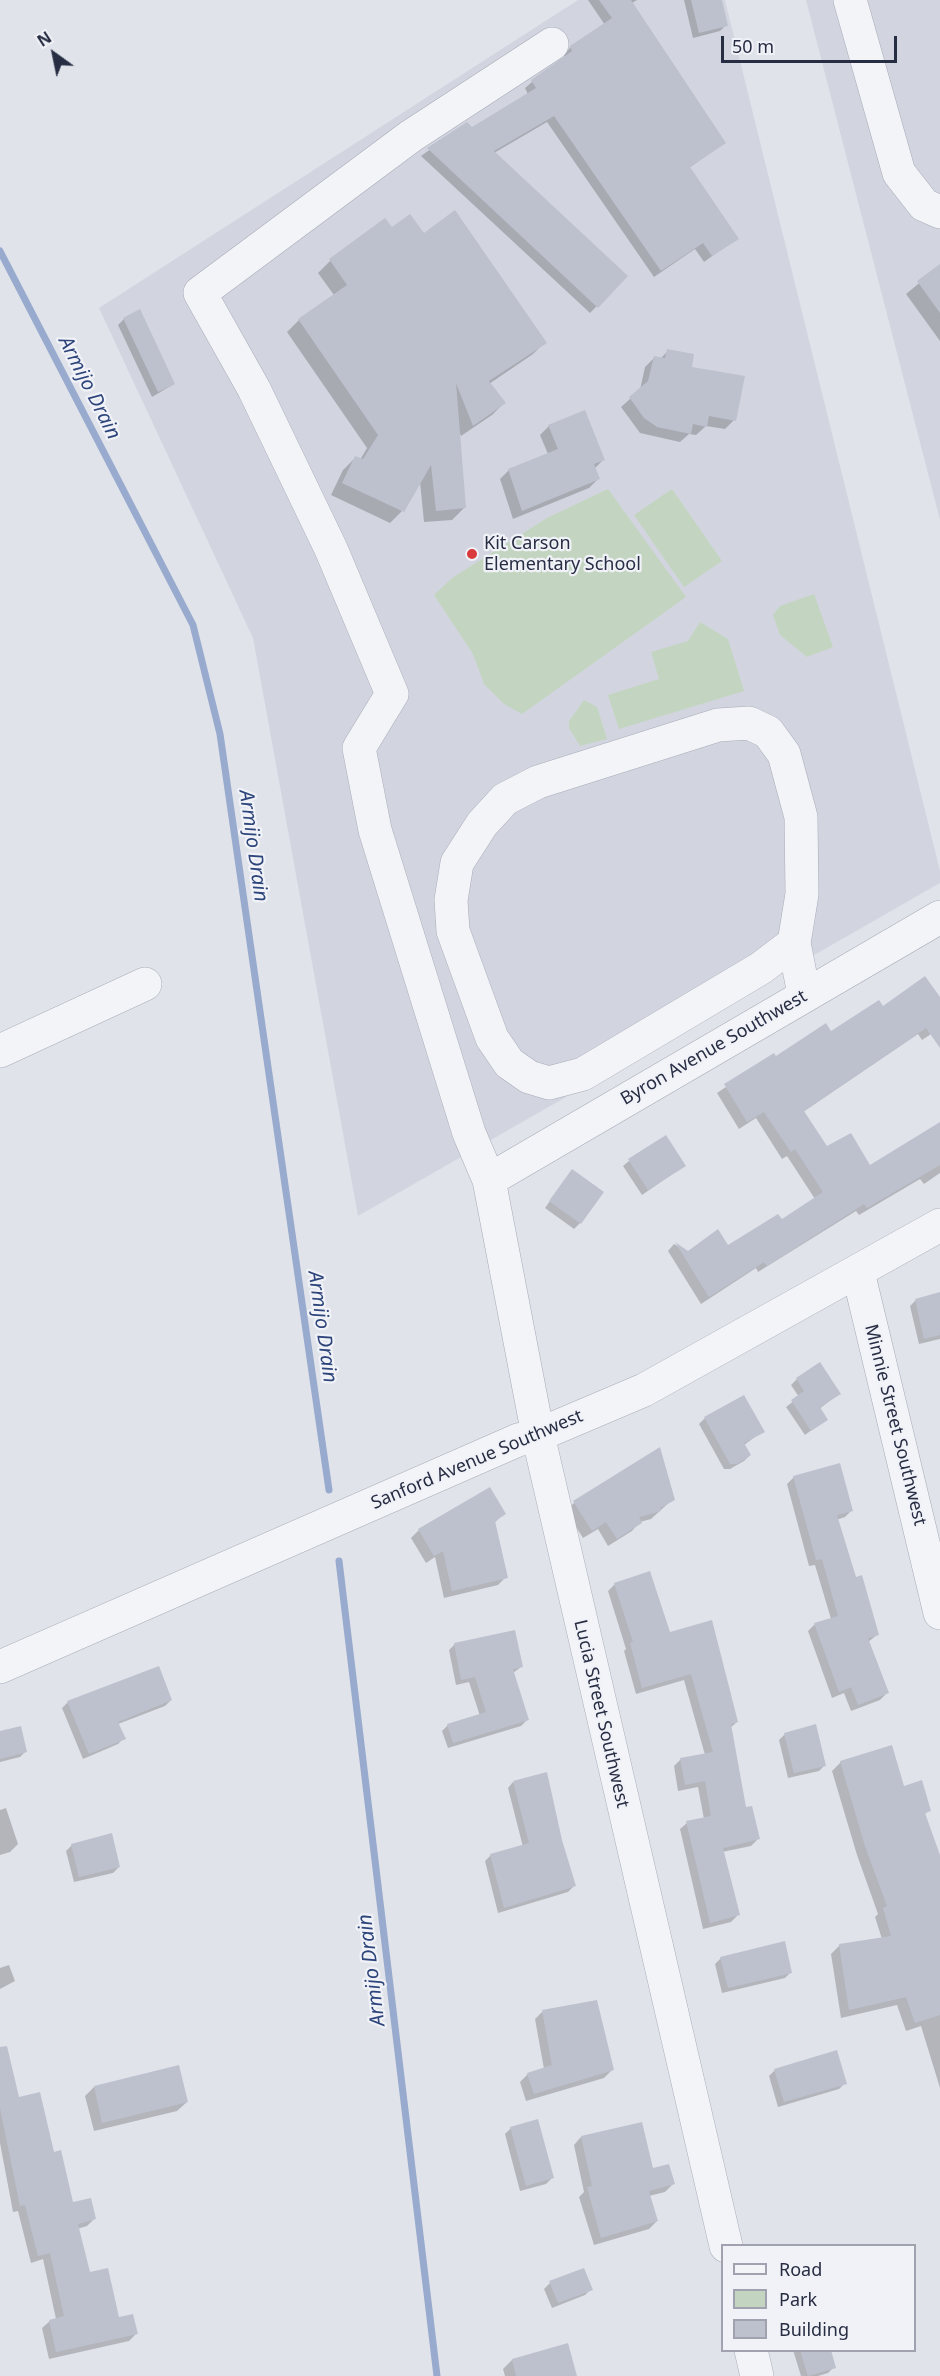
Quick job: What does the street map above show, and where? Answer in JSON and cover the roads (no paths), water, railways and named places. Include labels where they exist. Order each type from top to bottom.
[{"type":"street","points":[[850,0],[899,173],[924,205],[940,213]]},
{"type":"street","name":"Lucia Street Southwest","points":[[552,44],[411,136],[200,293],[254,389],[332,549],[392,694],[359,748],[375,830],[469,1133],[489,1180],[538,1435],[726,2244]]},
{"type":"street","points":[[794,943],[761,968],[583,1074],[549,1083],[529,1077],[509,1063],[492,1038],[453,931],[451,900],[457,863],[482,824],[505,799],[538,782],[718,725],[749,723],[768,732],[784,754],[801,817],[802,894],[794,943],[804,994]]},
{"type":"street","name":"Byron Avenue Southwest","points":[[489,1180],[804,994],[940,917]]},
{"type":"street","points":[[0,1051],[145,984]]},
{"type":"street","name":"Sanford Avenue Southwest","points":[[0,1667],[518,1440],[538,1435],[644,1390],[940,1225]]},
{"type":"street","name":"Minnie Street Southwest","points":[[858,1272],[940,1613]]},
{"type":"street","points":[[751,2352],[757,2376]]},
{"type":"waterway","name":"Armijo Drain","points":[[0,251],[193,625],[220,734],[329,1490]]},
{"type":"waterway","name":"Armijo Drain","points":[[339,1561],[437,2376]]},
{"type":"place","name":"Kit Carson Elementary School","points":[[472,554]]}]
